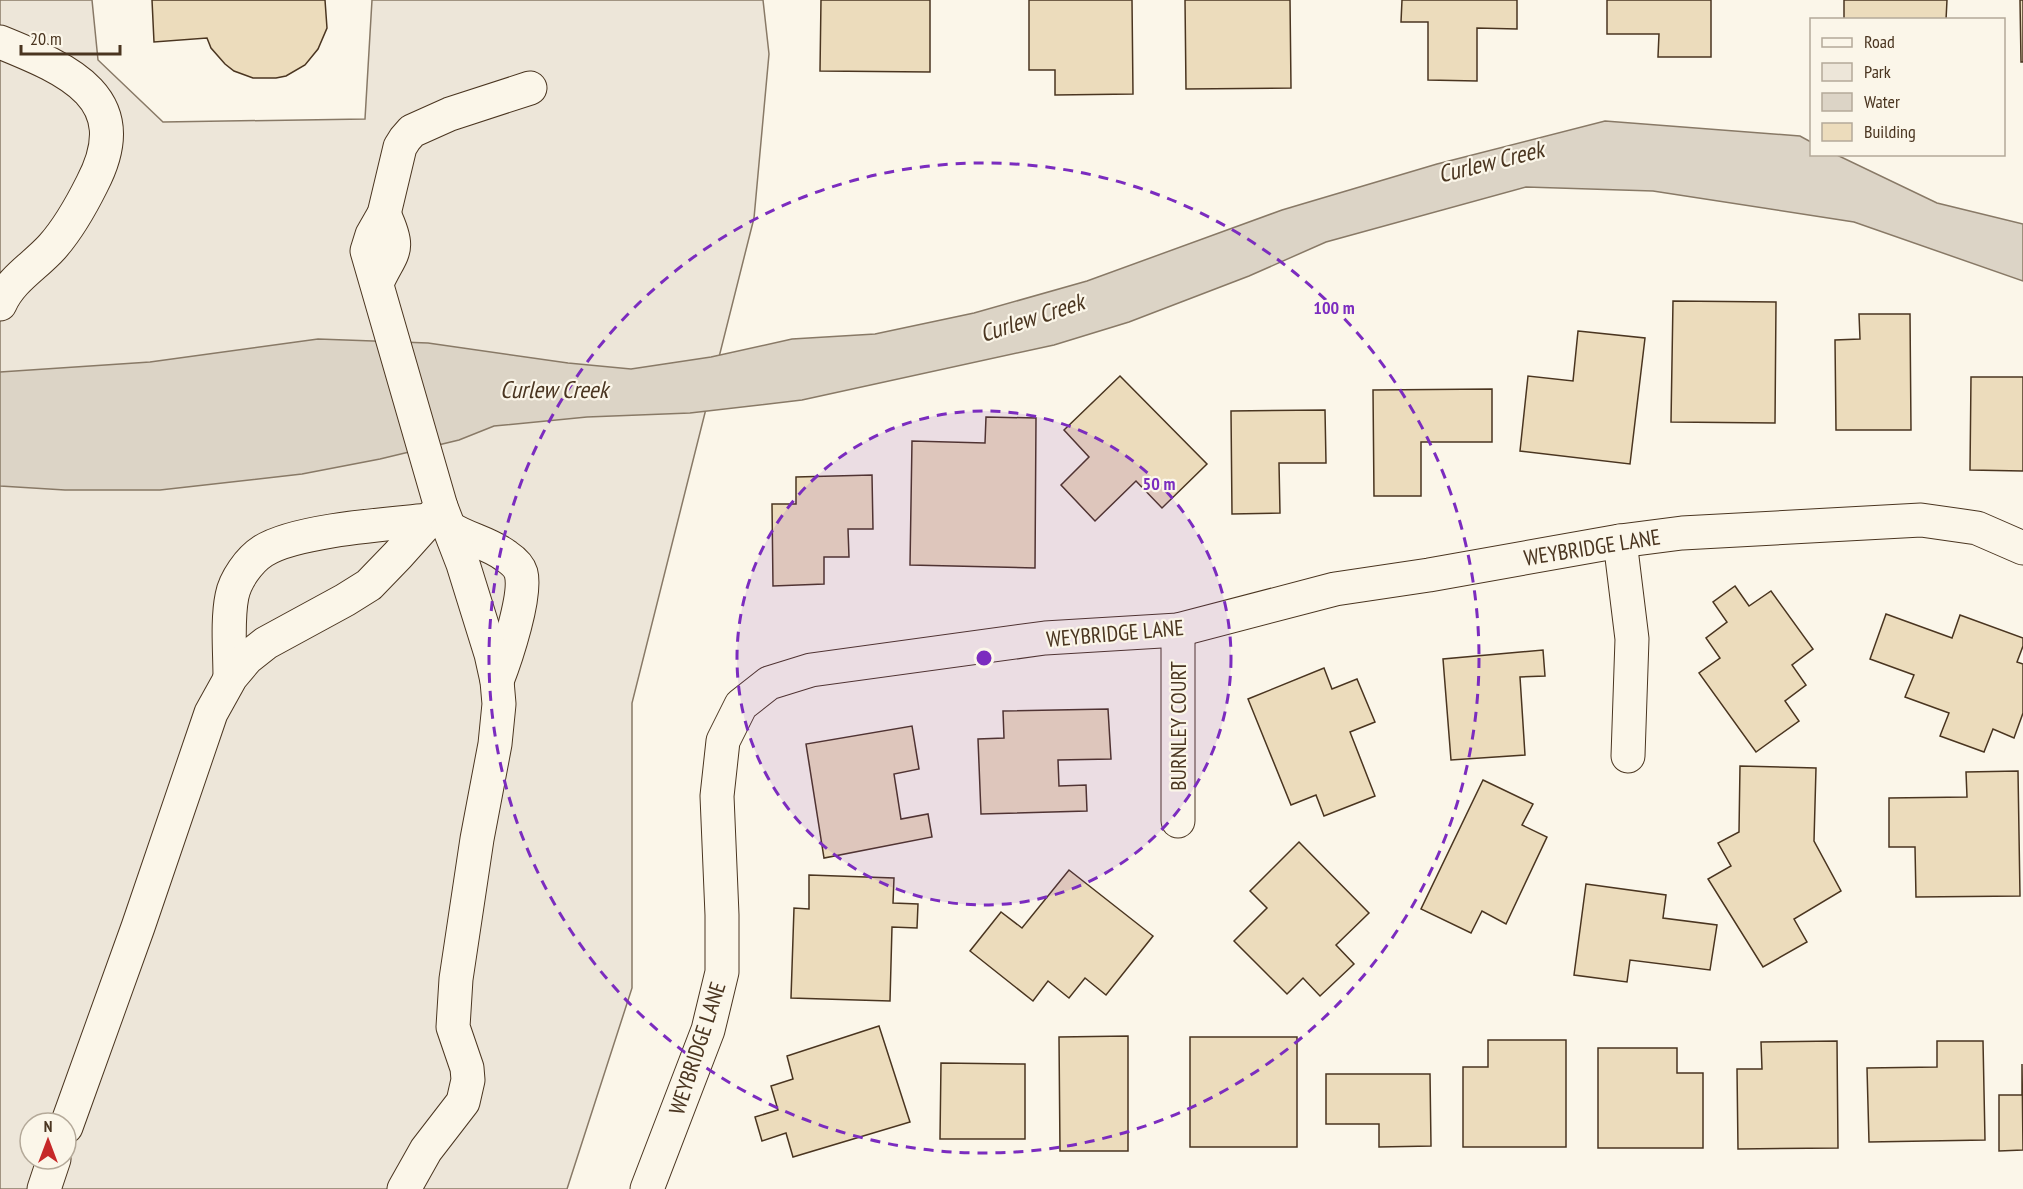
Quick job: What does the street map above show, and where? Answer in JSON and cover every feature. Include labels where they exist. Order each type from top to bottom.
[{"type":"street","points":[[0,42],[41,60],[73,77],[81,84],[103,113],[108,140],[96,176],[74,217],[52,247],[10,287],[0,304]]},
{"type":"street","points":[[404,1189],[416,1166],[463,1102],[467,1092],[467,1068],[453,1027],[456,979],[463,945],[477,839],[495,744],[499,704],[497,681],[463,564],[439,512],[367,250],[372,235],[384,214],[400,147],[412,131],[450,114],[530,88]]},
{"type":"street","points":[[72,1111],[212,713],[230,678],[247,658],[266,643],[369,585],[439,512]]},
{"type":"street","points":[[230,678],[232,595],[239,577],[261,552],[308,536],[439,512]]},
{"type":"street","points":[[439,512],[459,534],[505,555],[518,565],[521,572],[519,603],[497,681]]},
{"type":"street","name":"WEYBRIDGE LANE","points":[[646,1189],[708,1030],[722,972],[717,796],[723,741],[741,705],[769,683],[812,670],[1045,638],[1178,630],[1335,589],[1620,541],[1682,533],[1921,520],[1977,528],[2023,548]]},
{"type":"street","points":[[1620,541],[1632,639],[1628,756]]},
{"type":"street","name":"BURNLEY COURT","points":[[1178,630],[1178,821]]},
{"type":"street","points":[[44,1189],[50,1171]]},
{"type":"green space","points":[[0,0],[92,0],[98,60],[163,122],[365,119],[372,0],[763,0],[769,54],[754,218],[632,703],[632,988],[567,1189],[0,1189]]},
{"type":"water","name":"Curlew Creek","points":[[1605,121],[1800,136],[1810,141],[1810,156],[1839,156],[1937,203],[2023,224],[2023,281],[1854,222],[1653,191],[1526,187],[1326,242],[1249,276],[1129,322],[1054,345],[802,400],[690,413],[587,417],[494,426],[459,440],[380,459],[302,474],[160,490],[65,490],[0,486],[0,372],[150,362],[318,339],[428,343],[568,363],[631,369],[711,357],[792,339],[875,334],[974,313],[1087,281],[1282,210],[1437,164]]},
{"type":"building","points":[[152,0],[325,0],[327,28],[318,49],[305,65],[286,76],[253,78],[234,71],[225,64],[211,48],[207,38],[154,42]]},
{"type":"building","points":[[821,0],[930,0],[930,72],[820,71]]},
{"type":"building","points":[[1029,0],[1132,0],[1133,94],[1055,95],[1055,70],[1029,70]]},
{"type":"building","points":[[1185,0],[1290,0],[1291,88],[1186,89]]},
{"type":"building","points":[[1402,0],[1517,0],[1517,29],[1477,28],[1477,81],[1428,80],[1428,22],[1401,22]]},
{"type":"building","points":[[1607,0],[1711,0],[1711,57],[1658,57],[1659,34],[1607,34]]},
{"type":"building","points":[[1844,0],[1947,0],[1946,18],[1844,18]]},
{"type":"building","points":[[2020,0],[2023,0],[2023,62],[2021,62]]},
{"type":"building","points":[[1673,301],[1776,302],[1775,423],[1671,422]]},
{"type":"building","points":[[1859,314],[1910,314],[1911,430],[1836,430],[1835,340],[1860,339]]},
{"type":"building","points":[[1578,331],[1645,338],[1630,464],[1520,451],[1528,376],[1573,381]]},
{"type":"building","points":[[1120,376],[1207,464],[1162,508],[1136,481],[1095,521],[1061,485],[1089,457],[1064,430]]},
{"type":"building","points":[[1971,377],[2023,377],[2023,471],[1970,470]]},
{"type":"building","points":[[1492,389],[1492,442],[1421,442],[1421,496],[1374,496],[1373,390]]},
{"type":"building","points":[[1325,410],[1326,463],[1279,463],[1280,513],[1232,514],[1231,411]]},
{"type":"building","points":[[986,417],[1036,418],[1035,568],[910,565],[912,441],[985,443]]},
{"type":"building","points":[[872,475],[873,529],[848,529],[849,557],[824,557],[824,584],[773,586],[772,504],[796,504],[796,477]]},
{"type":"building","points":[[1735,586],[1749,606],[1771,591],[1813,649],[1792,665],[1806,685],[1785,701],[1799,721],[1756,752],[1699,673],[1720,658],[1706,638],[1727,622],[1713,602]]},
{"type":"building","points":[[1886,614],[1952,638],[1960,615],[2023,638],[2023,646],[2017,662],[2023,664],[2023,713],[2014,738],[1993,729],[1984,752],[1940,736],[1949,713],[1905,697],[1914,675],[1870,659]]},
{"type":"building","points":[[1543,650],[1545,676],[1520,677],[1525,755],[1451,760],[1443,659]]},
{"type":"building","points":[[1324,668],[1332,689],[1357,679],[1375,722],[1350,732],[1375,796],[1324,816],[1316,795],[1291,805],[1248,699]]},
{"type":"building","points":[[1108,709],[1111,759],[1058,760],[1059,786],[1086,785],[1087,811],[981,814],[978,739],[1004,738],[1003,711]]},
{"type":"building","points":[[912,726],[919,769],[894,774],[901,819],[928,814],[932,837],[824,858],[806,744]]},
{"type":"building","points":[[1740,766],[1816,768],[1814,841],[1841,891],[1794,919],[1807,942],[1763,967],[1708,879],[1731,866],[1718,843],[1739,832]]},
{"type":"building","points":[[2018,771],[2020,896],[1916,897],[1915,847],[1889,847],[1889,798],[1967,797],[1966,772]]},
{"type":"building","points":[[1483,780],[1533,804],[1522,825],[1547,837],[1506,924],[1482,911],[1471,933],[1421,909]]},
{"type":"building","points":[[1299,842],[1369,913],[1336,945],[1354,964],[1320,996],[1303,978],[1287,994],[1234,941],[1267,908],[1250,891]]},
{"type":"building","points":[[1069,870],[1153,936],[1106,995],[1085,978],[1069,998],[1048,981],[1033,1001],[970,951],[1001,912],[1022,928]]},
{"type":"building","points":[[809,875],[894,878],[893,903],[918,904],[917,928],[892,927],[890,1001],[791,998],[794,908],[809,909]]},
{"type":"building","points":[[1586,884],[1666,895],[1663,918],[1717,925],[1710,970],[1630,960],[1627,982],[1574,975]]},
{"type":"building","points":[[879,1026],[910,1122],[793,1157],[786,1133],[762,1141],[755,1117],[778,1110],[771,1086],[793,1079],[787,1056]]},
{"type":"building","points":[[1128,1036],[1128,1151],[1060,1151],[1059,1037]]},
{"type":"building","points":[[1190,1037],[1297,1037],[1297,1147],[1190,1147]]},
{"type":"building","points":[[1488,1040],[1566,1040],[1566,1147],[1463,1147],[1463,1067],[1488,1067]]},
{"type":"building","points":[[1837,1041],[1838,1148],[1738,1149],[1737,1069],[1762,1069],[1761,1042]]},
{"type":"building","points":[[1937,1041],[1983,1041],[1985,1140],[1869,1142],[1867,1068],[1937,1067]]},
{"type":"building","points":[[1598,1048],[1677,1048],[1677,1073],[1703,1073],[1703,1148],[1598,1148]]},
{"type":"building","points":[[941,1063],[1025,1064],[1025,1139],[940,1139]]},
{"type":"building","points":[[2022,1064],[2023,1150],[1999,1151],[1999,1095],[2022,1095]]},
{"type":"building","points":[[1326,1074],[1430,1074],[1431,1146],[1379,1147],[1379,1124],[1326,1124]]}]
